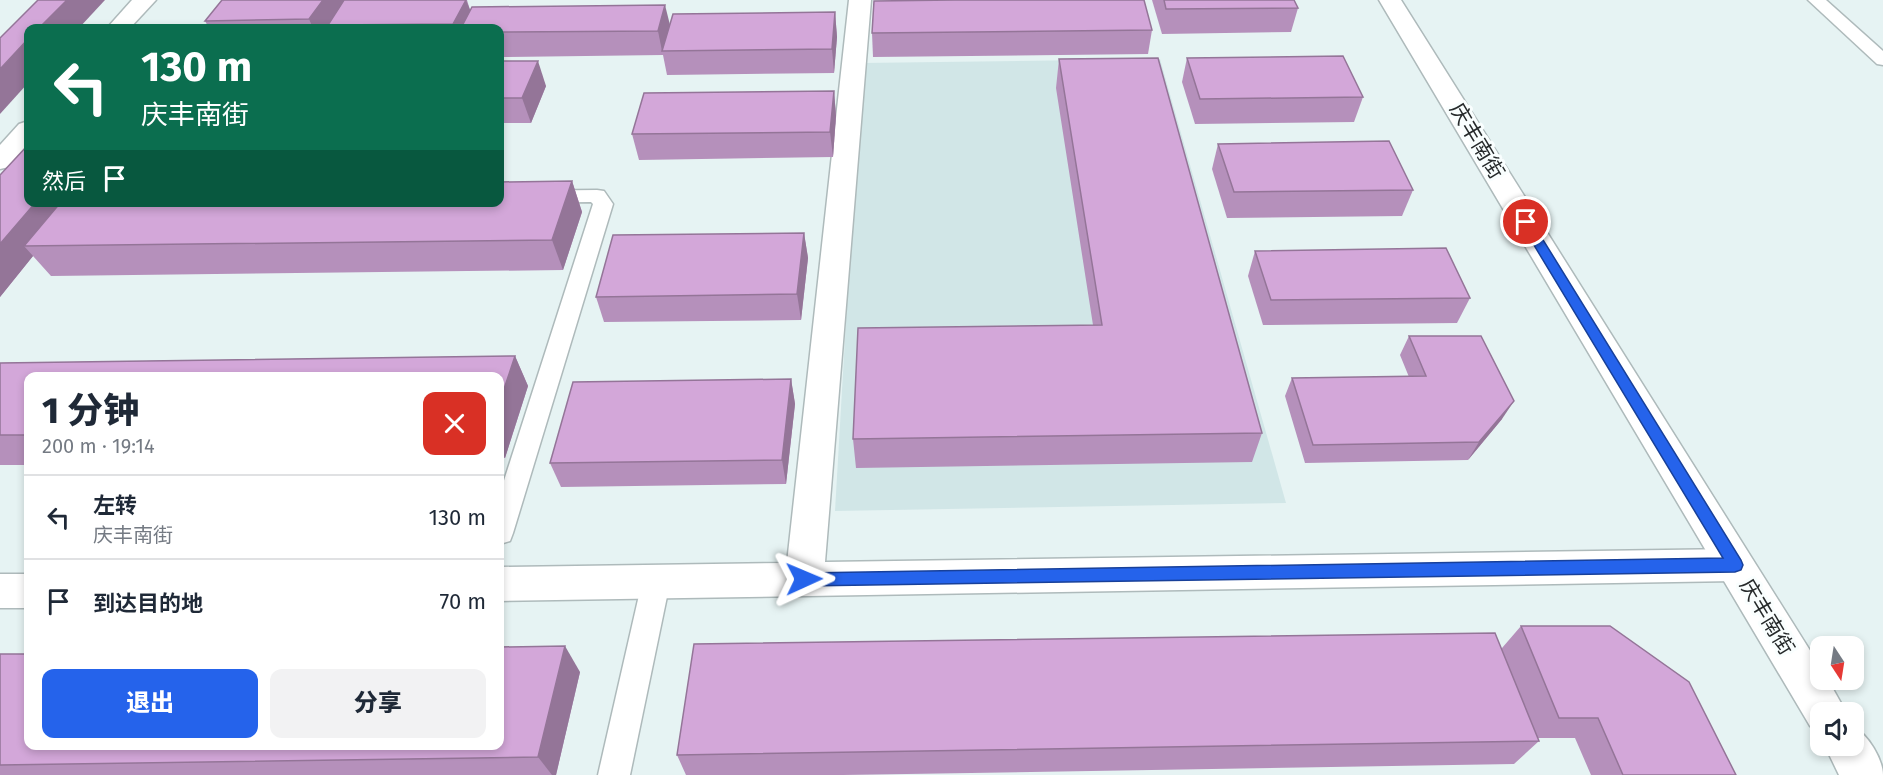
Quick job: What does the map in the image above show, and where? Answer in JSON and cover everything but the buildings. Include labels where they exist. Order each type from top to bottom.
[{"type":"street","points":[[122,24],[145,0]]},
{"type":"street","points":[[804,579],[860,0]]},
{"type":"street","name":"庆丰南街","points":[[1390,0],[1819,702]]},
{"type":"street","points":[[0,161],[24,134]]},
{"type":"street","points":[[504,584],[1735,565]]},
{"type":"street","points":[[0,591],[24,591]]},
{"type":"street","points":[[1852,756],[1864,775]]},
{"type":"lane","points":[[1816,0],[1883,60]]},
{"type":"lane","points":[[504,196],[597,196],[603,204],[504,520]]},
{"type":"lane","points":[[614,775],[656,582]]},
{"type":"shaded area","points":[[1160,59],[1286,503],[835,511],[861,63]]},
{"type":"route","points":[[804,579],[1735,565],[1526,222]]}]
